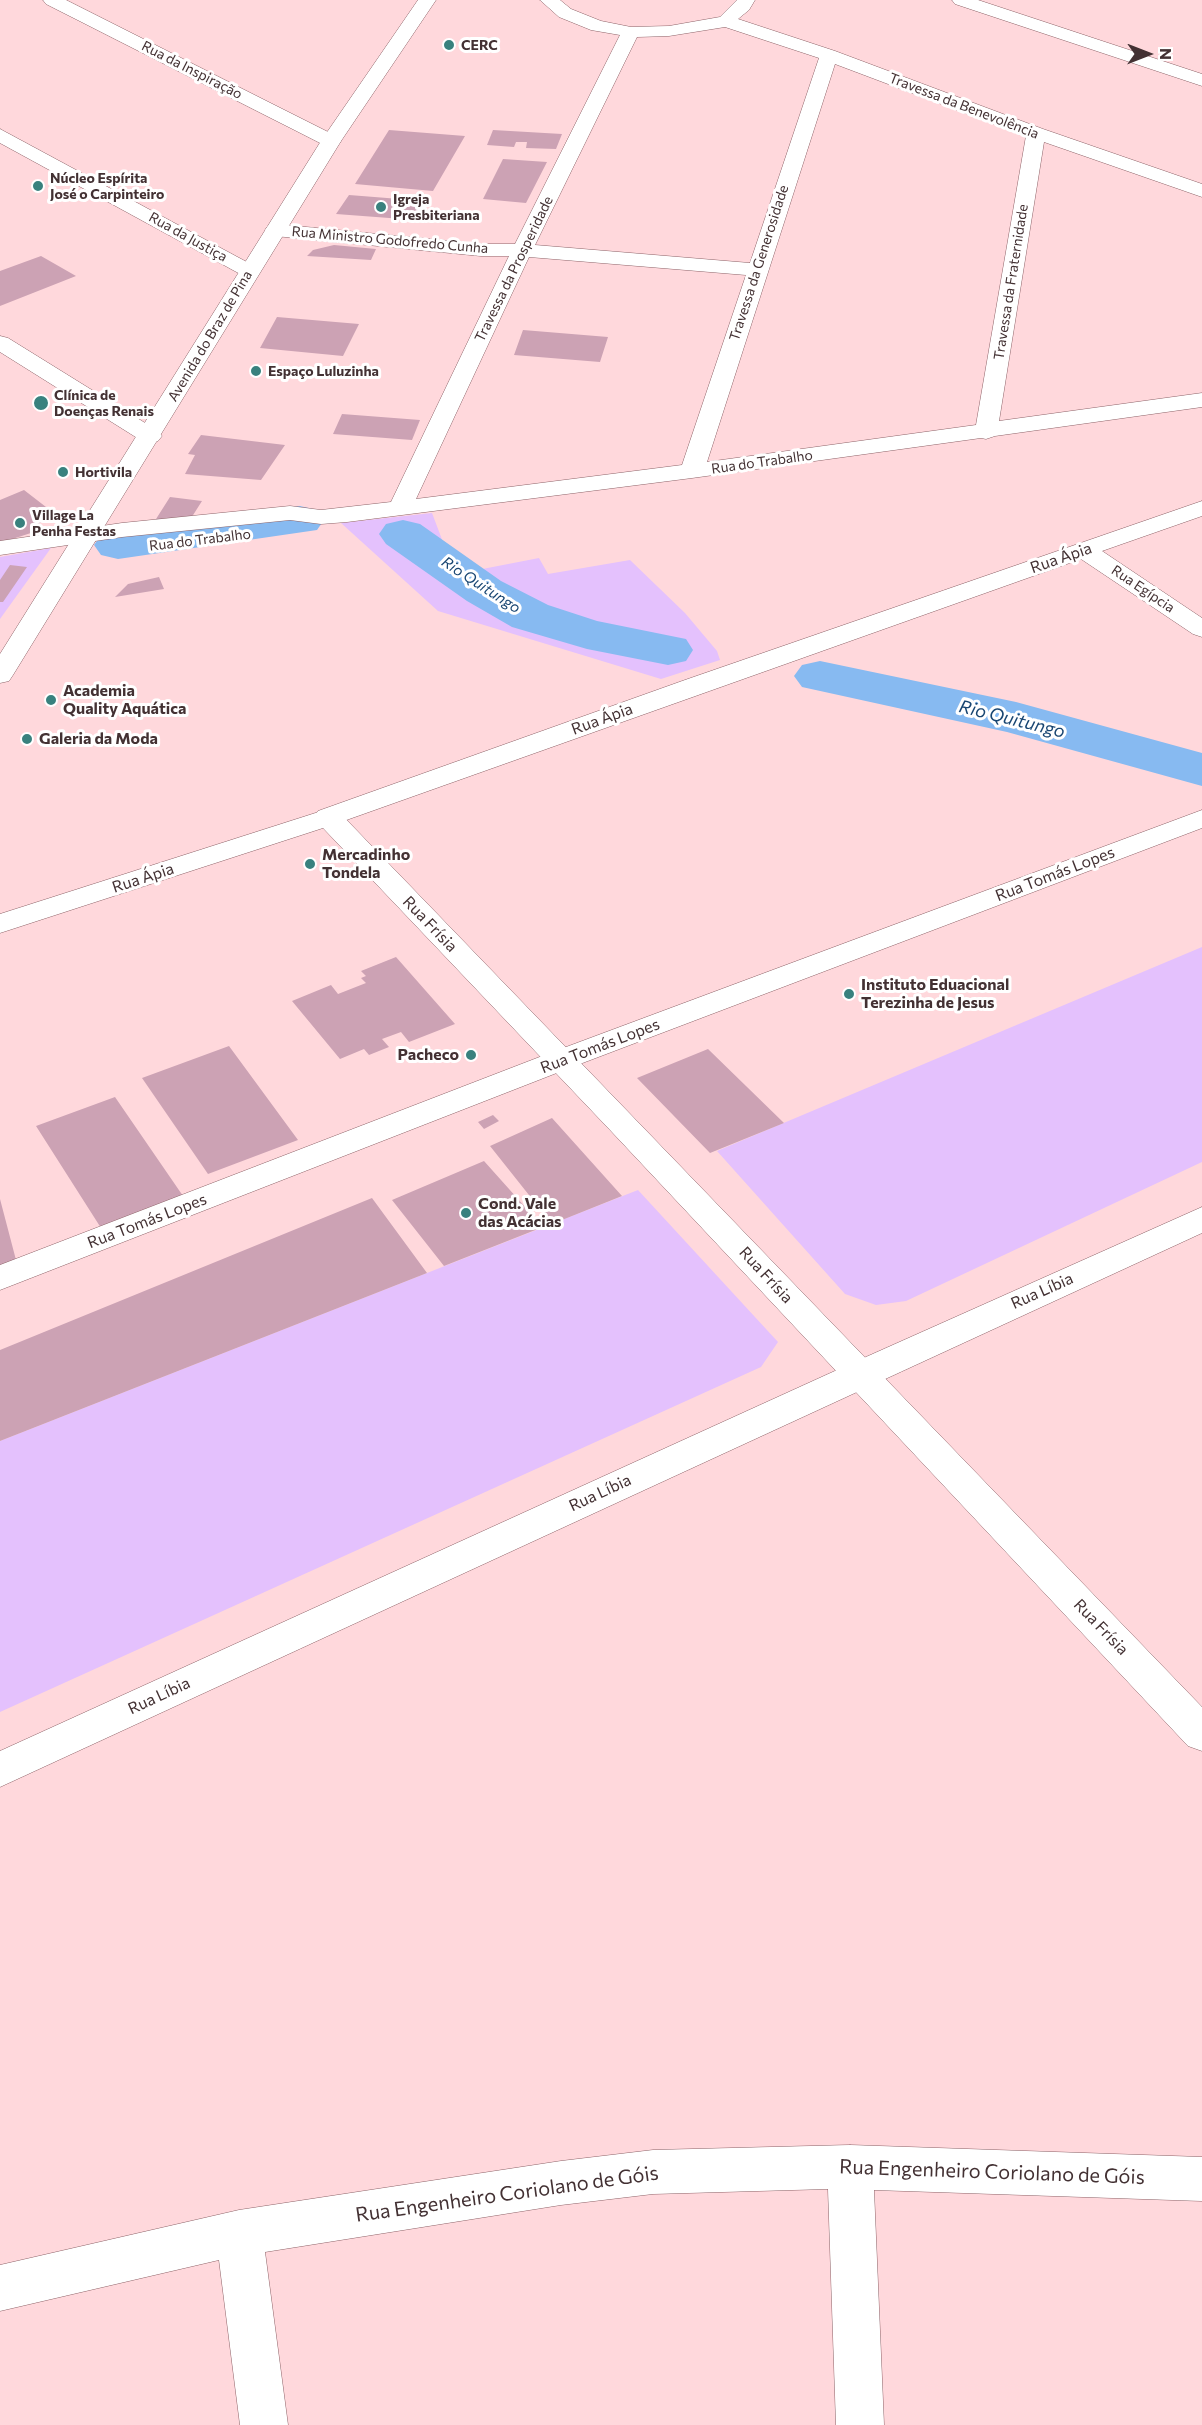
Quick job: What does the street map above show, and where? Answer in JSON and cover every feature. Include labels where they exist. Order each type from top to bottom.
[{"type":"street","name":"Rua da Inspiração","points":[[52,0],[331,141]]},
{"type":"street","name":"Avenida do Braz de Pina","points":[[3,663],[83,545],[249,271],[331,141],[427,0]]},
{"type":"street","points":[[549,0],[565,13],[597,26],[631,32],[669,31],[726,21],[746,0]]},
{"type":"street","points":[[961,0],[1202,80]]},
{"type":"street","name":"Travessa da Benevolência","points":[[726,21],[828,55],[1036,133],[1202,191]]},
{"type":"street","name":"Travessa da Prosperidade","points":[[400,508],[522,250],[631,32]]},
{"type":"street","name":"Travessa da Generosidade","points":[[692,471],[828,55]]},
{"type":"street","name":"Travessa da Fraternidade","points":[[986,432],[1036,133]]},
{"type":"street","name":"Rua da Justiça","points":[[0,135],[249,271]]},
{"type":"street","name":"Rua Ministro Godofredo Cunha","points":[[275,230],[481,250],[522,250],[756,270]]},
{"type":"street","points":[[0,343],[150,436]]},
{"type":"street","name":"Rua do Trabalho","points":[[0,548],[83,545],[298,528],[321,517],[986,432],[1202,400]]},
{"type":"street","name":"Rua Ápia","points":[[0,924],[328,817],[1202,508]]},
{"type":"street","name":"Rua Egípcia","points":[[1084,550],[1202,629]]},
{"type":"street","name":"Rua Frísia","points":[[328,817],[1202,1734]]},
{"type":"street","name":"Rua Tomás Lopes","points":[[0,1278],[561,1060],[1202,818]]},
{"type":"street","name":"Rua Líbia","points":[[0,1770],[860,1374],[1202,1220]]},
{"type":"street","points":[[850,2166],[860,2425]]},
{"type":"street","name":"Rua Engenheiro Coriolano de Góis","points":[[0,2288],[239,2233],[561,2183],[653,2172],[850,2166],[1202,2179]]},
{"type":"street","points":[[239,2233],[264,2425]]},
{"type":"shaded area","points":[[432,513],[449,558],[467,572],[539,558],[548,574],[630,560],[685,613],[717,651],[720,660],[661,679],[438,611],[341,523]]},
{"type":"shaded area","points":[[51,548],[0,619],[0,557]]},
{"type":"shaded area","points":[[1202,947],[1202,1162],[906,1301],[876,1305],[845,1294],[717,1151]]},
{"type":"shaded area","points":[[638,1190],[778,1342],[761,1367],[0,1712],[0,1441]]},
{"type":"building","points":[[389,130],[465,136],[433,191],[355,184]]},
{"type":"building","points":[[493,130],[562,134],[556,149],[526,148],[527,142],[516,142],[514,147],[487,145]]},
{"type":"building","points":[[503,159],[547,162],[526,203],[483,199]]},
{"type":"building","name":"Igreja Presbiteriana","points":[[349,195],[425,201],[416,220],[336,214]]},
{"type":"building","points":[[334,245],[376,249],[371,260],[307,256],[313,250]]},
{"type":"building","points":[[41,256],[76,276],[0,306],[0,271]]},
{"type":"building","points":[[277,317],[359,324],[343,356],[260,348]]},
{"type":"building","points":[[523,330],[608,337],[600,362],[514,355]]},
{"type":"building","points":[[342,414],[420,420],[412,440],[333,434]]},
{"type":"building","points":[[201,435],[285,445],[261,480],[185,474],[195,455],[188,454]]},
{"type":"building","name":"Village La Penha Festas","points":[[24,490],[46,507],[46,514],[34,532],[0,543],[0,500]]},
{"type":"building","points":[[170,497],[202,501],[188,523],[159,522],[156,519]]},
{"type":"building","points":[[10,565],[27,567],[3,602],[0,602],[0,580]]},
{"type":"building","points":[[159,577],[164,589],[115,597],[128,584]]},
{"type":"building","points":[[396,957],[455,1024],[409,1042],[401,1032],[382,1039],[389,1047],[369,1055],[364,1049],[340,1059],[292,1001],[331,985],[338,994],[366,983],[361,978],[366,976],[361,971]]},
{"type":"building","points":[[229,1046],[298,1140],[208,1174],[142,1078]]},
{"type":"building","points":[[708,1049],[784,1123],[710,1153],[637,1078]]},
{"type":"building","points":[[115,1097],[183,1196],[101,1228],[36,1126]]},
{"type":"building","points":[[493,1115],[499,1121],[484,1129],[478,1122]]},
{"type":"building","points":[[552,1118],[622,1196],[552,1224],[490,1146]]},
{"type":"building","name":"Cond. Vale das Acácias","points":[[484,1161],[543,1227],[444,1266],[392,1200]]},
{"type":"building","points":[[372,1198],[427,1273],[0,1441],[0,1350]]},
{"type":"building","points":[[0,1199],[16,1260],[0,1266]]},
{"type":"waterway","name":"Rio Quitungo","points":[[118,545],[300,520]]},
{"type":"waterway","name":"Rio Quitungo","points":[[403,534],[484,591],[530,616],[587,634],[668,650]]},
{"type":"waterway","name":"Rio Quitungo","points":[[820,676],[1016,718],[1202,770]]},
{"type":"place","name":"CERC","points":[[449,45]]},
{"type":"place","name":"Núcleo Espírita José o Carpinteiro","points":[[38,186]]},
{"type":"place","name":"Igreja Presbiteriana","points":[[381,207]]},
{"type":"place","name":"Espaço Luluzinha","points":[[256,371]]},
{"type":"place","name":"Clínica de Doenças Renais","points":[[41,403]]},
{"type":"place","name":"Hortivila","points":[[63,472]]},
{"type":"place","name":"Village La Penha Festas","points":[[20,523]]},
{"type":"place","name":"Academia Quality Aquática","points":[[51,700]]},
{"type":"place","name":"Galeria da Moda","points":[[27,739]]},
{"type":"place","name":"Mercadinho Tondela","points":[[310,864]]},
{"type":"place","name":"Instituto Eduacional Terezinha de Jesus","points":[[849,994]]},
{"type":"place","name":"Pacheco","points":[[471,1055]]},
{"type":"place","name":"Cond. Vale das Acácias","points":[[466,1213]]}]
